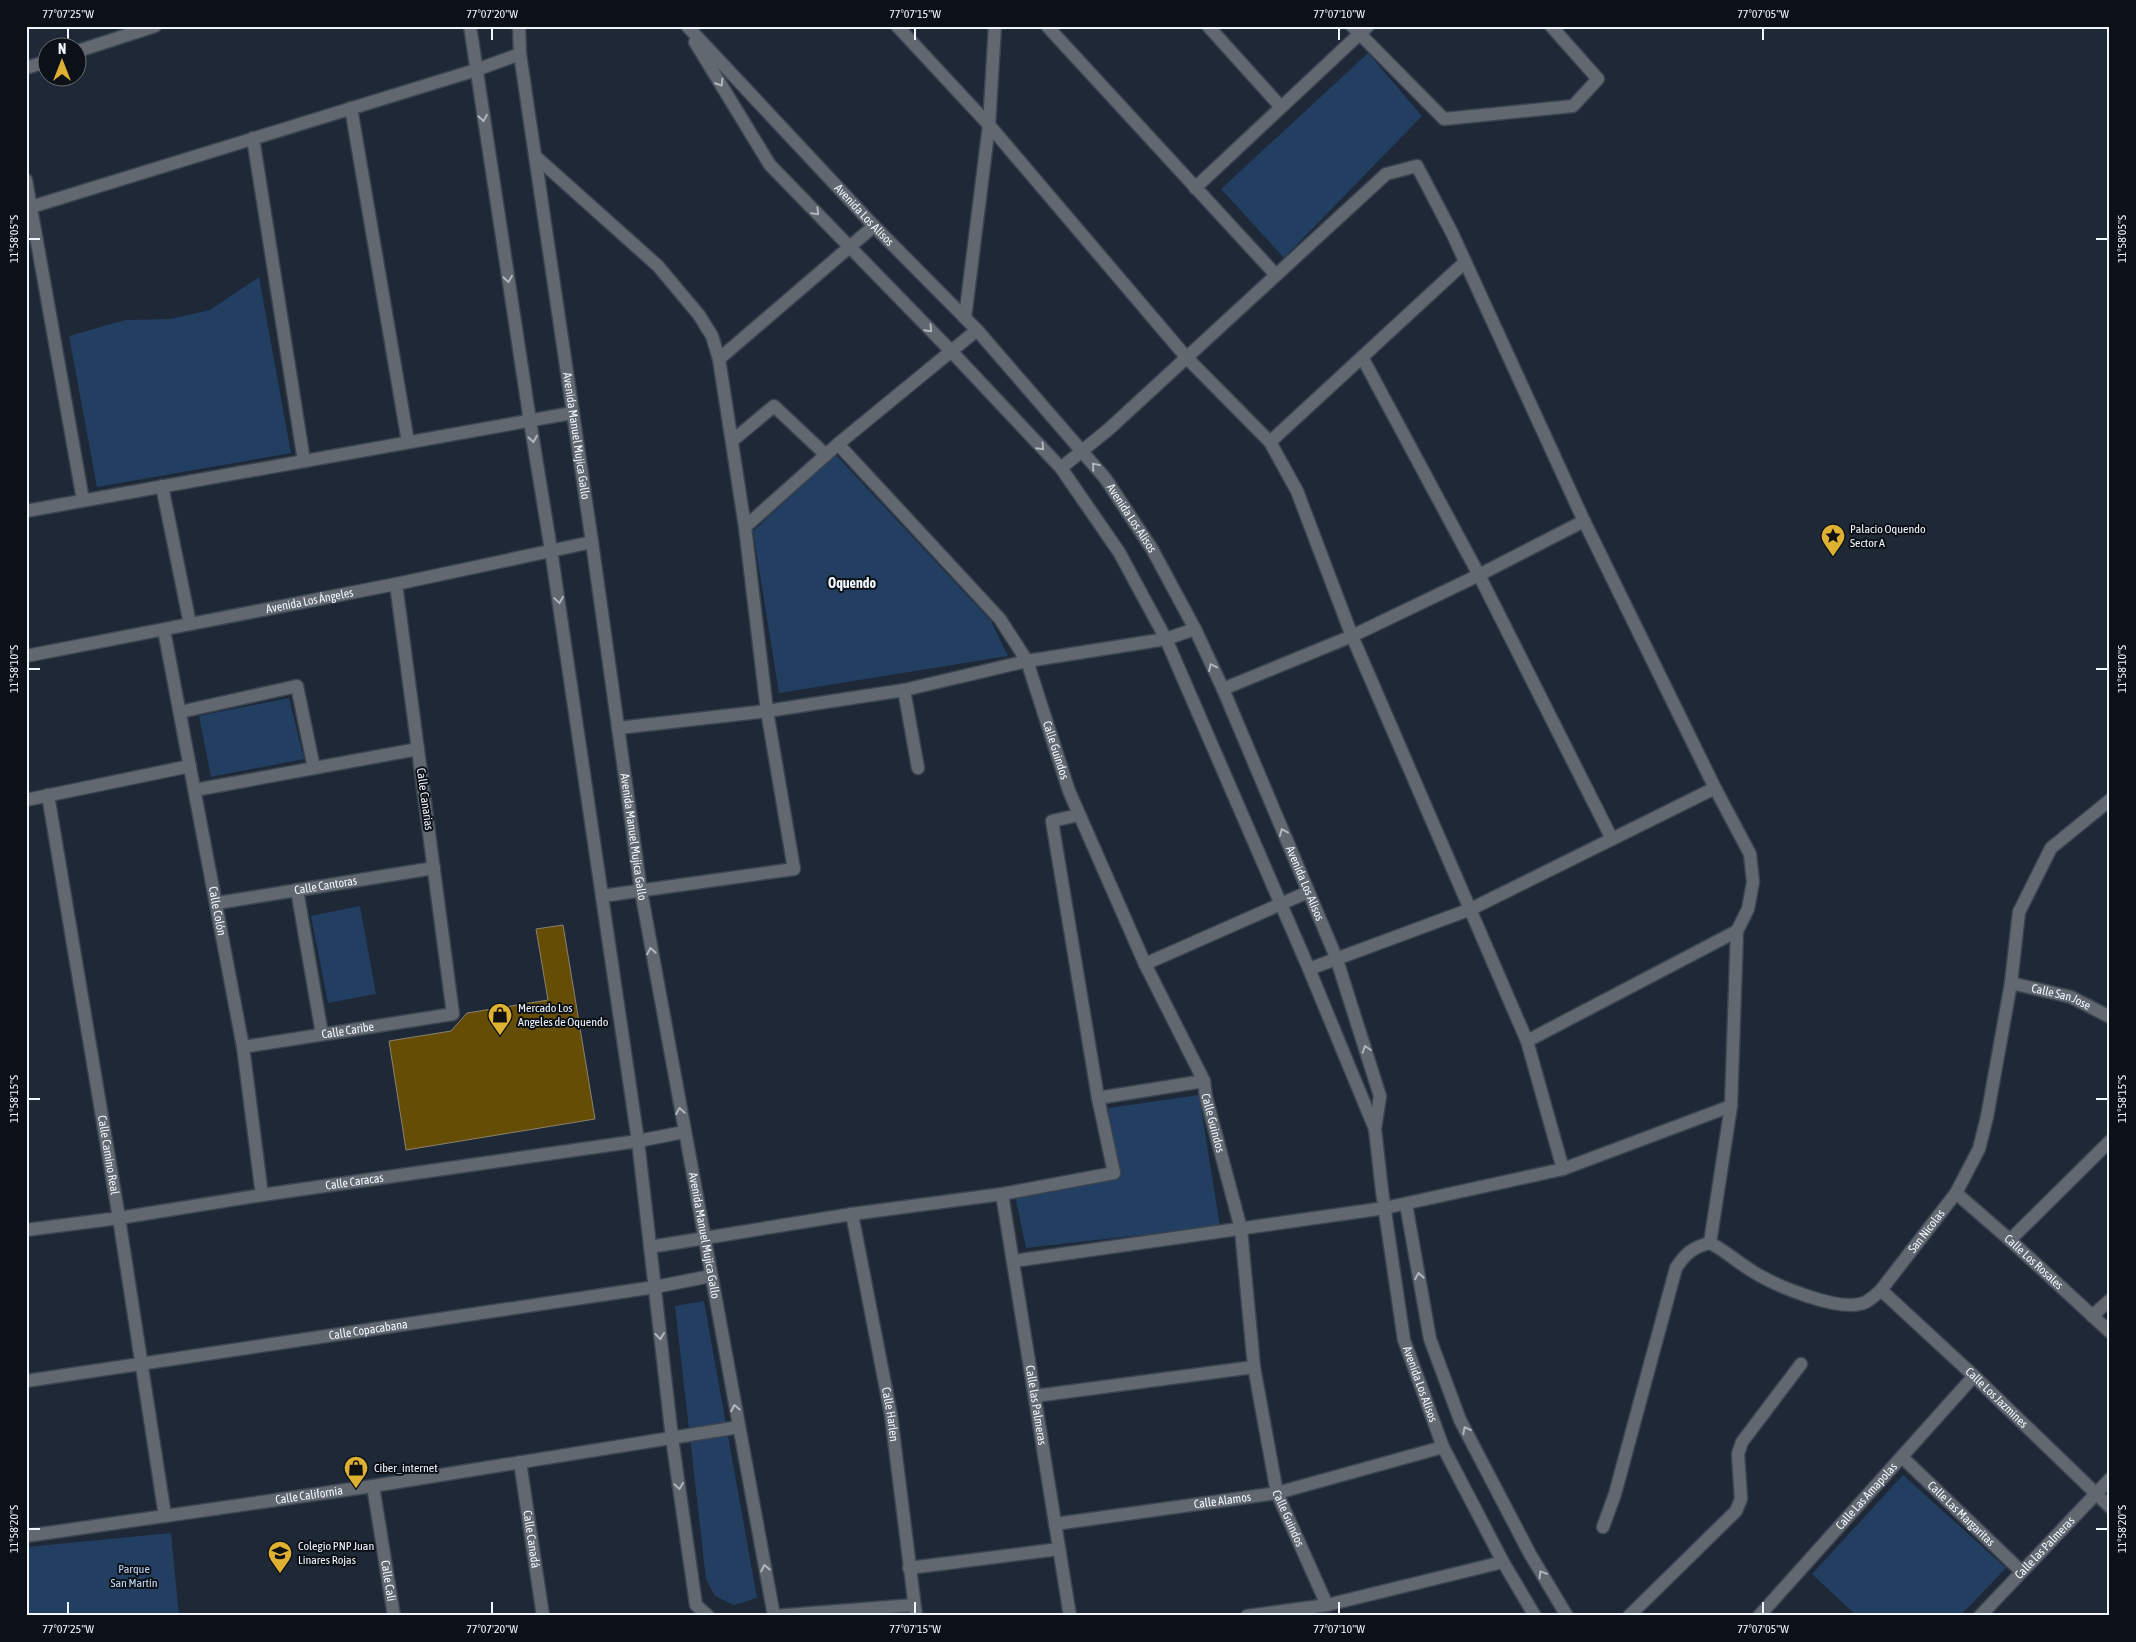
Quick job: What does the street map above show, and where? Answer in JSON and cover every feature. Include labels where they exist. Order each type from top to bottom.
[{"type":"street","points":[[88,48],[154,26]]},
{"type":"street","points":[[470,26],[551,550],[638,1142],[672,1438],[696,1605],[708,1616]]},
{"type":"street","name":"Avenida Manuel Mujica Gallo","points":[[519,26],[520,54],[535,156],[539,198],[592,542],[641,890],[703,1238],[774,1616]]},
{"type":"street","name":"Avenida Los Alisos","points":[[686,26],[874,226],[977,330],[1105,478],[1152,549],[1195,629],[1223,689],[1336,957],[1380,1096],[1375,1129]]},
{"type":"street","name":"Avenida Los Alisos","points":[[686,26],[770,165],[952,352],[1061,468],[1119,552],[1166,639],[1309,969],[1375,1129],[1404,1340],[1444,1447],[1503,1562],[1535,1616]]},
{"type":"street","points":[[897,26],[989,125],[1187,358],[1270,442],[1297,491],[1352,636],[1527,1041],[1563,1169]]},
{"type":"street","points":[[965,318],[989,125],[995,26]]},
{"type":"street","points":[[1047,26],[1276,275]]},
{"type":"street","points":[[1208,26],[1281,107]]},
{"type":"street","points":[[1195,188],[1360,29],[1444,119],[1573,106],[1598,79],[1551,26]]},
{"type":"street","points":[[31,207],[476,70],[520,54]]},
{"type":"street","points":[[26,68],[38,64]]},
{"type":"street","points":[[351,108],[408,442]]},
{"type":"street","points":[[253,138],[304,461]]},
{"type":"street","points":[[535,156],[658,266],[699,315],[712,336],[719,359],[732,441],[745,528],[767,711],[794,869],[602,896]]},
{"type":"street","points":[[1061,468],[1110,429],[1386,174],[1417,166],[1465,262],[1584,521],[1715,788],[1750,854],[1753,882],[1748,909],[1737,931],[1731,1106],[1710,1243],[1689,1251],[1676,1268],[1615,1494],[1603,1527]]},
{"type":"street","points":[[26,180],[83,500]]},
{"type":"street","points":[[719,359],[874,226]]},
{"type":"street","points":[[1270,442],[1465,262]]},
{"type":"street","points":[[745,528],[838,444],[977,330]]},
{"type":"street","points":[[1362,357],[1478,575],[1612,839]]},
{"type":"street","points":[[732,441],[774,406],[826,455]]},
{"type":"street","points":[[26,510],[572,412]]},
{"type":"street","name":"Calle Guindos","points":[[838,444],[1000,619],[1027,661],[1069,791],[1079,815],[1145,964],[1204,1081],[1206,1096],[1241,1229],[1254,1367],[1277,1493],[1327,1605]]},
{"type":"street","points":[[162,486],[190,624]]},
{"type":"street","points":[[1223,689],[1352,636],[1584,521]]},
{"type":"street","name":"Avenida Los Ángeles","points":[[26,656],[396,584],[592,542]]},
{"type":"street","name":"Calle Canarias","points":[[396,584],[453,1014]]},
{"type":"street","points":[[618,728],[767,711],[904,690],[1027,661],[1166,639],[1195,629]]},
{"type":"street","name":"Calle Colón","points":[[164,630],[243,1047],[262,1195]]},
{"type":"street","points":[[180,712],[297,686],[314,768]]},
{"type":"street","points":[[904,690],[918,768]]},
{"type":"street","points":[[195,790],[418,749]]},
{"type":"street","points":[[26,800],[190,766]]},
{"type":"street","points":[[1309,969],[1336,957],[1471,909],[1715,788]]},
{"type":"street","name":"Calle Camino Real","points":[[48,795],[119,1218],[140,1364],[165,1516]]},
{"type":"street","name":"San Nicolas","points":[[1710,1243],[1726,1251],[1751,1270],[1777,1285],[1820,1300],[1848,1306],[1865,1302],[1882,1290],[1956,1193],[1979,1149],[1987,1117],[2011,983],[2019,912],[2051,848],[2110,800]]},
{"type":"street","points":[[650,1247],[852,1214],[1002,1194],[1114,1173],[1098,1098],[1052,820],[1079,815]]},
{"type":"street","name":"Calle Cantoras","points":[[217,903],[434,868]]},
{"type":"street","points":[[297,890],[322,1034]]},
{"type":"street","points":[[1145,964],[1308,892]]},
{"type":"street","points":[[1527,1041],[1737,931]]},
{"type":"street","name":"Calle San Jose","points":[[2011,983],[2070,997],[2110,1017]]},
{"type":"street","name":"Calle Caribe","points":[[243,1047],[453,1014]]},
{"type":"street","points":[[1098,1098],[1204,1081]]},
{"type":"street","points":[[1013,1261],[1406,1204],[1563,1169],[1731,1106]]},
{"type":"street","name":"Calle Caracas","points":[[26,1230],[638,1142],[684,1132]]},
{"type":"street","points":[[2010,1240],[2110,1141]]},
{"type":"street","name":"Calle Los Rosales","points":[[1956,1193],[2110,1332]]},
{"type":"street","name":"Calle las Palmeras","points":[[1002,1194],[1070,1616]]},
{"type":"street","name":"Avenida Los Alisos","points":[[1406,1204],[1430,1339],[1460,1420],[1530,1554],[1567,1616]]},
{"type":"street","name":"Calle Harlen","points":[[852,1214],[891,1415],[915,1610]]},
{"type":"street","name":"Calle Copacabana","points":[[26,1381],[655,1287],[710,1276]]},
{"type":"street","name":"Calle Los Jazmines","points":[[1882,1290],[2110,1507]]},
{"type":"street","points":[[2092,1316],[2110,1300]]},
{"type":"street","points":[[1629,1616],[1736,1511],[1741,1499],[1738,1454],[1742,1442],[1801,1364]]},
{"type":"street","points":[[1035,1396],[1254,1367]]},
{"type":"street","name":"Calle Las Amapolas","points":[[1759,1616],[1974,1376]]},
{"type":"street","name":"Calle California","points":[[26,1536],[373,1486],[739,1427]]},
{"type":"street","name":"Calle Alamos","points":[[1056,1524],[1277,1493],[1444,1447]]},
{"type":"street","name":"Calle Las Margaritas","points":[[1902,1457],[2021,1571]]},
{"type":"street","name":"Calle Canadá","points":[[520,1462],[543,1616]]},
{"type":"street","name":"Calle las Palmeras","points":[[1980,1616],[2110,1479]]},
{"type":"street","name":"Calle Cali","points":[[373,1486],[394,1616]]},
{"type":"street","points":[[909,1568],[1060,1548]]},
{"type":"street","points":[[1247,1616],[1327,1605],[1503,1562]]},
{"type":"street","points":[[774,1616],[915,1610]]},
{"type":"green space","points":[[1368,53],[1422,116],[1284,258],[1221,189]]},
{"type":"green space","points":[[259,277],[291,453],[97,487],[69,336],[125,320],[170,319],[210,310]]},
{"type":"green space","points":[[836,455],[991,621],[1008,656],[779,693],[753,531]]},
{"type":"green space","points":[[289,698],[304,759],[211,777],[199,716]]},
{"type":"green space","points":[[360,906],[376,994],[328,1003],[311,916]]},
{"type":"green space","points":[[1199,1095],[1220,1226],[1026,1248],[1015,1195],[1121,1177],[1108,1108]]},
{"type":"green space","points":[[704,1301],[757,1598],[734,1605],[715,1596],[706,1579],[675,1306]]},
{"type":"green space","points":[[1903,1475],[2006,1568],[1960,1616],[1857,1616],[1812,1574]]},
{"type":"green space","name":"Parque San Martín","points":[[171,1533],[179,1616],[27,1616],[26,1547]]},
{"type":"building","name":"Mercado Los Angeles de Oquendo","points":[[563,925],[595,1119],[406,1150],[389,1041],[451,1031],[467,1013],[548,1000],[536,929]]},
{"type":"place","name":"Palacio Oquendo Sector A","points":[[1833,557]]},
{"type":"place","name":"Mercado Los Angeles de Oquendo","points":[[500,1036]]},
{"type":"place","name":"Ciber_internet","points":[[356,1489]]},
{"type":"place","name":"Colegio PNP Juan Linares Rojas","points":[[280,1574]]},
{"type":"district","name":"Oquendo","points":[[852,583]]}]
